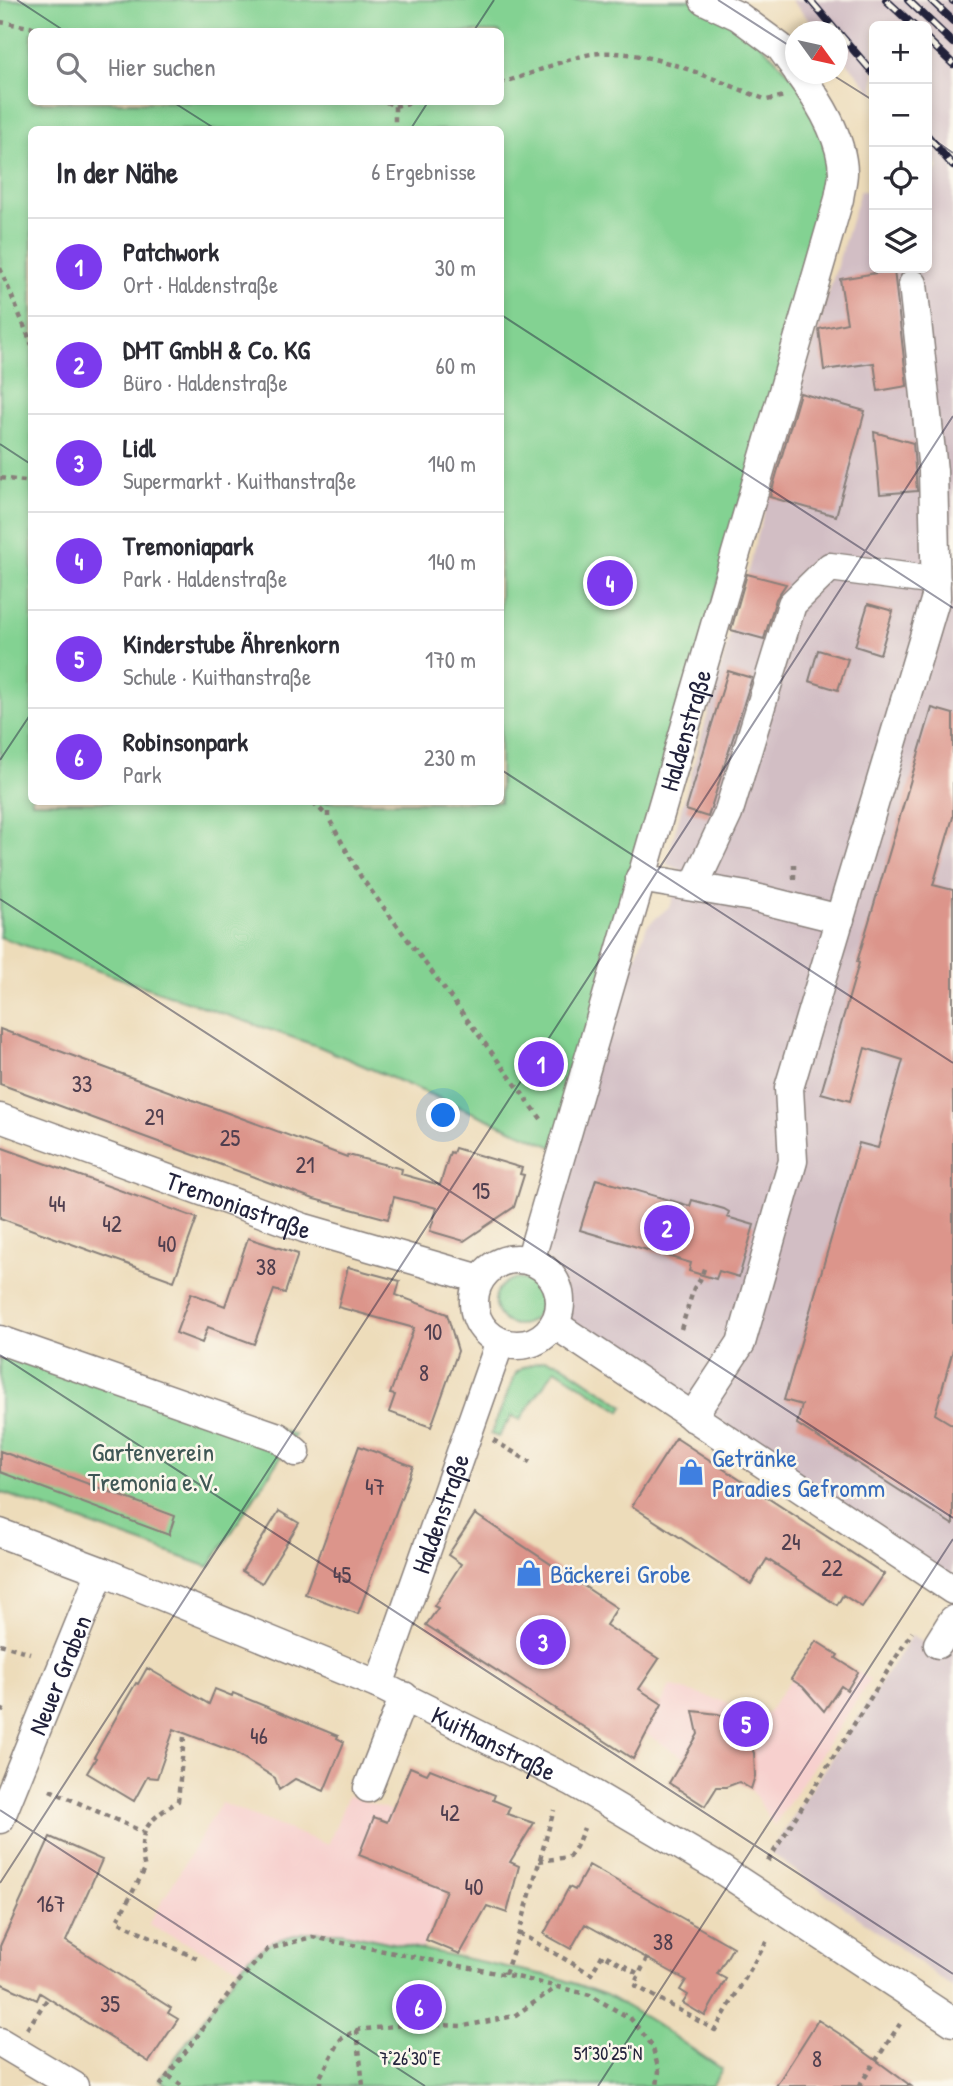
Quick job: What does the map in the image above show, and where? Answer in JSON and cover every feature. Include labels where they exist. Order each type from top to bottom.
[{"type":"street","name":"Haldenstraße","points":[[704,0],[738,16],[780,47],[785,54]]},
{"type":"street","name":"Haldenstraße","points":[[530,1261],[839,199],[843,172],[838,146],[831,127],[805,84]]},
{"type":"street","points":[[692,1417],[741,1343],[793,1161],[789,1088],[936,597],[933,471],[913,285]]},
{"type":"street","points":[[694,886],[727,814],[792,604],[830,567],[936,581]]},
{"type":"street","points":[[640,878],[752,897],[840,919]]},
{"type":"street","name":"Tremoniastraße","points":[[0,1118],[304,1228],[480,1279]]},
{"type":"street","points":[[503,1261],[530,1261],[548,1272],[558,1287],[559,1310],[554,1324],[543,1336],[527,1344],[500,1342],[488,1334],[477,1318],[474,1302],[480,1279],[492,1266],[503,1261]]},
{"type":"street","points":[[554,1324],[953,1590]]},
{"type":"street","points":[[0,1340],[278,1437],[296,1452]]},
{"type":"street","name":"Haldenstraße","points":[[368,1788],[391,1690],[500,1342]]},
{"type":"street","name":"Kuithanstraße","points":[[0,1533],[101,1571],[391,1690],[573,1782],[719,1868],[953,2022]]},
{"type":"street","name":"Neuer Graben","points":[[0,1819],[101,1571]]},
{"type":"street","points":[[938,1644],[953,1620]]},
{"type":"street","points":[[7,2046],[74,2086]]},
{"type":"path","points":[[0,22],[28,29]]},
{"type":"path","points":[[504,82],[584,55],[616,52],[650,56],[767,100],[784,96],[794,84]]},
{"type":"path","points":[[395,126],[395,106],[400,105]]},
{"type":"path","points":[[0,268],[28,335]]},
{"type":"path","points":[[0,478],[28,482]]},
{"type":"path","points":[[316,805],[328,817],[361,877],[561,1147]]},
{"type":"path","points":[[328,805],[328,817]]},
{"type":"path","points":[[794,864],[794,887]]},
{"type":"path","points":[[681,1329],[694,1288],[705,1266]]},
{"type":"path","points":[[486,1436],[530,1462]]},
{"type":"path","points":[[768,1861],[919,1621]]},
{"type":"path","points":[[0,1644],[30,1653]]},
{"type":"path","points":[[0,1709],[7,1712]]},
{"type":"path","points":[[184,1737],[178,1801],[149,1822],[143,1832],[141,1853],[145,1869],[117,1921],[200,1960]]},
{"type":"path","points":[[50,1790],[143,1832]]},
{"type":"path","points":[[505,1974],[554,1810]]},
{"type":"path","points":[[540,1861],[569,1857],[584,1828]]},
{"type":"path","points":[[519,1933],[591,1974],[603,1954],[639,1974]]},
{"type":"path","points":[[160,2086],[232,1989],[268,1949],[312,1937],[505,1974],[590,1995],[631,2019],[652,2045],[659,2071],[657,2086]]},
{"type":"path","points":[[647,1958],[634,1984],[715,2030],[768,1939]]},
{"type":"path","points":[[320,2086],[320,2077],[341,2039],[357,2030],[413,2024],[464,2026],[514,2016],[558,1987]]},
{"type":"path","points":[[7,2046],[48,1998]]},
{"type":"path","points":[[859,2086],[900,2024]]},
{"type":"path","points":[[357,2030],[363,2086]]},
{"type":"path","points":[[169,2076],[182,2086]]},
{"type":"shaded area","points":[[791,0],[953,0],[953,1587],[561,1322],[567,1299],[563,1283],[550,1262],[538,1253],[573,1125],[647,926],[671,905],[681,870],[666,864],[798,392],[860,191],[869,191],[869,273],[932,273],[932,174],[939,168],[932,160],[932,21],[869,21],[869,88],[848,64],[848,21],[810,21]]},
{"type":"shaded area","points":[[912,1635],[945,1657],[953,1646],[953,1988],[770,1852]]},
{"type":"shaded area","points":[[816,1641],[870,1680],[774,1826],[751,1789],[684,1758],[646,1734],[670,1686],[767,1714]]},
{"type":"shaded area","points":[[348,1795],[392,1811],[491,1856],[507,1814],[534,1823],[511,1862],[519,1866],[507,1913],[487,1906],[460,1954],[426,1940],[423,1949],[340,1932],[248,1958],[240,1968],[148,1925],[221,1803],[328,1845]]},
{"type":"green space","points":[[0,0],[696,0],[737,20],[785,69],[785,84],[800,84],[807,91],[837,172],[555,1148],[320,1047],[0,937]]},
{"type":"green space","points":[[518,1279],[534,1286],[541,1302],[534,1318],[518,1325],[502,1318],[495,1302],[502,1286]]},
{"type":"green space","name":"Gartenverein Tremonia e.V.","points":[[0,1331],[295,1435],[209,1567],[0,1492]]},
{"type":"green space","points":[[545,1360],[560,1363],[624,1406],[621,1411],[555,1369],[520,1420],[512,1416],[498,1437],[491,1434],[516,1373],[524,1367]]},
{"type":"green space","points":[[306,1932],[340,1932],[559,1978],[606,1995],[648,2019],[722,2069],[712,2086],[168,2086],[159,2080],[248,1958],[273,1941]]},
{"type":"building","points":[[894,273],[907,386],[878,391],[874,363],[824,370],[819,329],[847,323],[840,279]]},
{"type":"building","points":[[800,393],[865,411],[836,516],[770,497]]},
{"type":"building","points":[[874,432],[913,443],[917,491],[880,494]]},
{"type":"building","points":[[747,574],[786,584],[776,599],[764,639],[731,630]]},
{"type":"building","points":[[868,604],[893,611],[880,654],[855,646]]},
{"type":"building","points":[[818,650],[848,659],[838,690],[809,681]]},
{"type":"building","points":[[728,671],[752,678],[708,817],[686,810]]},
{"type":"building","points":[[932,708],[953,714],[953,817],[933,885],[953,890],[953,1350],[935,1414],[953,1425],[953,1525],[797,1424],[802,1405],[784,1400],[859,1143],[878,1148],[903,1060],[865,1048],[850,1101],[821,1093]]},
{"type":"building","points":[[0,1029],[347,1157],[348,1155],[402,1169],[401,1174],[440,1185],[450,1152],[453,1153],[455,1148],[522,1168],[520,1174],[524,1175],[514,1207],[464,1241],[430,1231],[437,1208],[394,1197],[388,1219],[314,1199],[0,1084]]},
{"type":"building","points":[[0,1147],[197,1218],[174,1281],[0,1218]]},
{"type":"building","points":[[596,1179],[690,1206],[692,1200],[724,1209],[729,1212],[727,1217],[754,1225],[739,1277],[719,1271],[716,1279],[689,1271],[691,1263],[580,1230]]},
{"type":"building","points":[[248,1238],[298,1254],[285,1293],[274,1290],[254,1344],[208,1327],[202,1343],[176,1333],[191,1293],[225,1306]]},
{"type":"building","points":[[348,1267],[400,1281],[396,1295],[447,1314],[458,1351],[431,1427],[389,1412],[395,1395],[390,1394],[414,1328],[338,1307]]},
{"type":"building","points":[[676,1438],[884,1574],[862,1607],[843,1595],[837,1605],[767,1559],[751,1584],[632,1506]]},
{"type":"building","points":[[359,1446],[413,1466],[358,1614],[305,1594]]},
{"type":"building","points":[[0,1451],[175,1516],[169,1535],[0,1472]]},
{"type":"building","points":[[279,1511],[299,1523],[262,1583],[242,1571]]},
{"type":"building","points":[[475,1514],[617,1608],[606,1625],[659,1659],[639,1689],[662,1704],[633,1759],[426,1625],[438,1608],[434,1606],[461,1564],[448,1555]]},
{"type":"building","points":[[816,1641],[858,1672],[847,1690],[841,1686],[824,1711],[803,1687],[791,1679]]},
{"type":"building","points":[[147,1668],[209,1704],[215,1689],[232,1696],[233,1693],[338,1736],[337,1738],[344,1742],[324,1791],[295,1779],[279,1790],[275,1778],[234,1752],[174,1729],[157,1778],[147,1777],[134,1801],[87,1773],[123,1705]]},
{"type":"building","points":[[693,1711],[718,1714],[734,1722],[743,1731],[754,1753],[755,1776],[751,1789],[739,1782],[717,1787],[705,1806],[669,1783],[698,1734]]},
{"type":"building","points":[[410,1767],[427,1774],[430,1769],[495,1795],[493,1800],[510,1807],[507,1814],[534,1823],[510,1862],[519,1866],[507,1913],[487,1906],[460,1954],[426,1940],[446,1890],[359,1855],[374,1817],[387,1822]]},
{"type":"building","points":[[50,1837],[102,1860],[66,1941],[171,2008],[168,2013],[178,2019],[149,2062],[40,1993],[37,2000],[0,1983],[0,1946]]},
{"type":"building","points":[[589,1865],[733,1947],[717,1974],[726,1979],[705,2016],[683,2003],[688,1995],[680,1990],[686,1980],[585,1924],[571,1949],[544,1934],[569,1887],[575,1890]]},
{"type":"building","points":[[818,2020],[843,2036],[911,2086],[776,2086]]},
{"type":"railway","points":[[810,0],[828,21]]},
{"type":"railway","points":[[886,0],[909,21]]},
{"type":"railway","points":[[908,0],[953,43]]},
{"type":"railway","points":[[931,0],[953,21]]},
{"type":"railway","points":[[848,44],[869,68]]},
{"type":"railway","points":[[932,44],[953,64]]},
{"type":"railway","points":[[932,141],[953,166]]},
{"type":"place","name":"Tremoniapark","points":[[610,583]]},
{"type":"place","name":"Patchwork","points":[[541,1064]]},
{"type":"place","name":"DMT GmbH & Co. KG","points":[[667,1228]]},
{"type":"place","name":"Getränke Paradies Gefromm","points":[[691,1472]]},
{"type":"place","name":"Bäckerei Grobe","points":[[529,1573]]},
{"type":"place","name":"Lidl","points":[[543,1642]]},
{"type":"place","name":"Kinderstube Ährenkorn","points":[[746,1724]]},
{"type":"place","name":"Robinsonpark","points":[[419,2007]]}]
